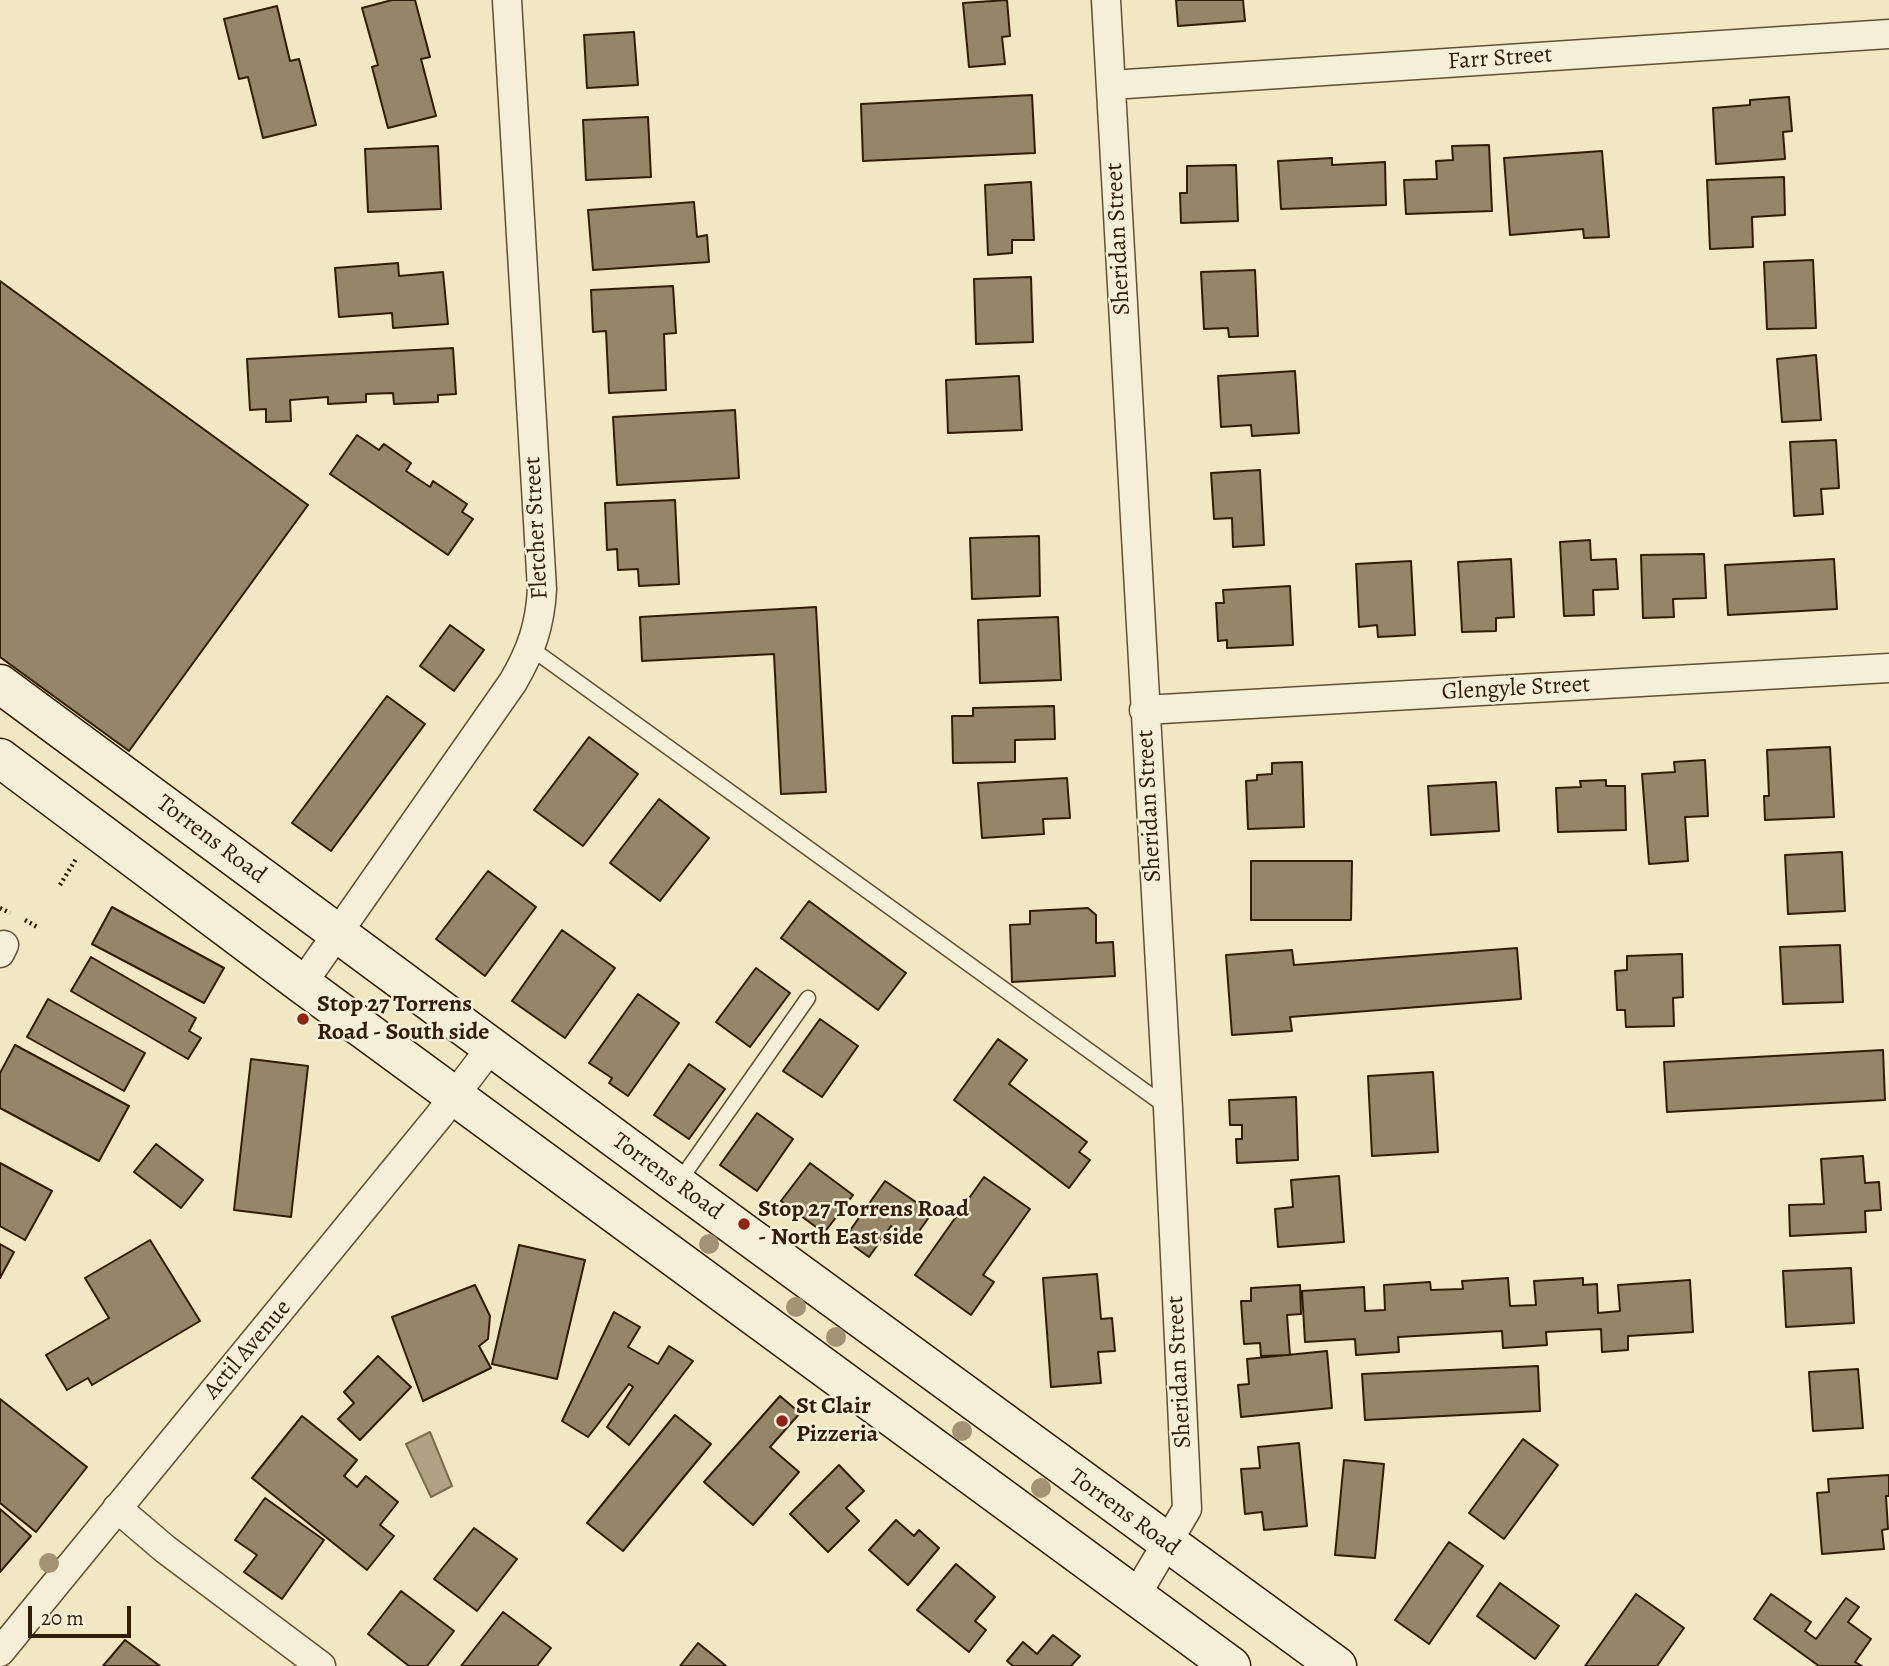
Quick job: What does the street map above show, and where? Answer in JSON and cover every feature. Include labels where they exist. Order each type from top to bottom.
[{"type":"main road","name":"Torrens Road","points":[[0,684],[1167,1545],[1337,1666]]},
{"type":"main road","points":[[0,758],[302,984],[1231,1666]]},
{"type":"street","name":"Fletcher Street","points":[[302,984],[513,682],[532,649],[540,622],[542,589],[507,0]]},
{"type":"street","name":"Sheridan Street","points":[[1106,0],[1168,1108],[1187,1509],[1135,1597]]},
{"type":"street","name":"Farr Street","points":[[1111,85],[1889,34]]},
{"type":"street","name":"Glengyle Street","points":[[1144,710],[1889,668]]},
{"type":"street","name":"Actil Avenue","points":[[0,1652],[492,1046]]},
{"type":"street","points":[[117,1508],[165,1549],[321,1666]]},
{"type":"lane","points":[[532,649],[1168,1108]]},
{"type":"lane","points":[[677,1184],[808,998]]},
{"type":"shaded area","points":[[430,1432],[452,1486],[431,1497],[406,1444]]},
{"type":"building","points":[[392,0],[415,0],[430,57],[421,59],[436,116],[388,128],[372,67],[378,65],[362,8]]},
{"type":"building","points":[[1007,0],[1010,36],[1002,37],[1005,64],[969,67],[963,3]]},
{"type":"building","points":[[1176,0],[1243,0],[1245,21],[1178,26]]},
{"type":"building","points":[[277,6],[290,61],[299,59],[316,125],[263,138],[248,77],[239,79],[224,19]]},
{"type":"building","points":[[634,32],[638,85],[587,88],[584,35]]},
{"type":"building","points":[[1032,95],[1035,153],[863,161],[861,104]]},
{"type":"building","points":[[1789,97],[1792,131],[1783,132],[1785,159],[1716,164],[1713,108],[1750,105],[1750,100]]},
{"type":"building","points":[[648,117],[651,177],[586,180],[583,120]]},
{"type":"building","points":[[1489,145],[1492,211],[1406,214],[1404,180],[1437,179],[1436,161],[1453,160],[1452,146]]},
{"type":"building","points":[[438,146],[441,209],[368,212],[365,149]]},
{"type":"building","points":[[1602,151],[1609,237],[1584,238],[1583,229],[1510,235],[1504,158]]},
{"type":"building","points":[[1332,158],[1332,165],[1385,162],[1386,205],[1281,209],[1278,161]]},
{"type":"building","points":[[1236,165],[1238,221],[1181,223],[1180,193],[1187,193],[1187,166]]},
{"type":"building","points":[[1784,177],[1785,215],[1752,217],[1753,247],[1710,249],[1707,180]]},
{"type":"building","points":[[1031,182],[1034,240],[1012,240],[1012,253],[988,255],[985,185]]},
{"type":"building","points":[[694,202],[697,237],[707,235],[709,262],[593,270],[588,210]]},
{"type":"building","points":[[1813,260],[1816,328],[1767,329],[1764,262]]},
{"type":"building","points":[[398,263],[399,276],[443,272],[448,324],[393,328],[392,313],[339,317],[335,268]]},
{"type":"building","points":[[1255,270],[1258,336],[1229,337],[1228,328],[1204,329],[1201,272]]},
{"type":"building","points":[[1031,277],[1033,342],[976,344],[974,279]]},
{"type":"building","points":[[0,281],[308,505],[129,751],[0,657]]},
{"type":"building","points":[[673,286],[676,333],[664,334],[666,390],[609,393],[606,331],[593,332],[591,290]]},
{"type":"building","points":[[453,348],[456,394],[438,395],[438,402],[394,404],[393,393],[366,394],[366,402],[328,404],[328,397],[290,400],[291,421],[266,422],[266,409],[250,410],[247,359]]},
{"type":"building","points":[[1816,355],[1821,420],[1782,422],[1777,359]]},
{"type":"building","points":[[1295,371],[1299,433],[1252,436],[1251,425],[1221,427],[1218,376]]},
{"type":"building","points":[[1019,376],[1022,430],[948,433],[946,380]]},
{"type":"building","points":[[735,410],[739,478],[617,485],[613,417]]},
{"type":"building","points":[[357,435],[379,450],[384,444],[411,463],[406,471],[430,487],[433,481],[467,504],[462,512],[473,519],[448,555],[330,474]]},
{"type":"building","points":[[1836,440],[1839,488],[1821,489],[1823,514],[1794,516],[1790,442]]},
{"type":"building","points":[[1260,470],[1264,545],[1233,547],[1232,518],[1214,519],[1211,473]]},
{"type":"building","points":[[675,500],[679,584],[639,586],[638,569],[618,570],[617,549],[607,550],[605,503]]},
{"type":"building","points":[[1039,536],[1040,596],[972,599],[970,538]]},
{"type":"building","points":[[1590,540],[1591,560],[1616,559],[1618,589],[1593,590],[1594,615],[1564,616],[1560,542]]},
{"type":"building","points":[[1704,554],[1706,598],[1673,599],[1674,617],[1643,618],[1641,555]]},
{"type":"building","points":[[1511,559],[1514,617],[1496,618],[1496,631],[1462,632],[1458,562]]},
{"type":"building","points":[[1834,559],[1837,609],[1728,615],[1725,565]]},
{"type":"building","points":[[1411,561],[1415,635],[1378,637],[1377,625],[1359,627],[1356,564]]},
{"type":"building","points":[[1290,586],[1293,645],[1227,648],[1227,640],[1218,641],[1216,603],[1224,603],[1223,590]]},
{"type":"building","points":[[816,607],[826,792],[781,794],[774,654],[642,661],[640,617]]},
{"type":"building","points":[[1058,617],[1061,680],[980,683],[978,620]]},
{"type":"building","points":[[450,625],[484,650],[454,691],[420,666]]},
{"type":"building","points":[[387,696],[425,724],[331,851],[292,823]]},
{"type":"building","points":[[1054,706],[1055,739],[1015,740],[1015,762],[953,763],[952,716],[973,716],[973,708]]},
{"type":"building","points":[[589,737],[638,774],[583,846],[534,810]]},
{"type":"building","points":[[1830,747],[1834,817],[1765,820],[1764,796],[1769,796],[1767,750]]},
{"type":"building","points":[[1705,760],[1708,816],[1685,817],[1688,861],[1649,864],[1642,774],[1675,772],[1674,762]]},
{"type":"building","points":[[1302,762],[1304,827],[1248,829],[1246,781],[1257,780],[1257,775],[1272,774],[1272,763]]},
{"type":"building","points":[[1067,778],[1070,818],[1043,819],[1044,834],[982,838],[978,783]]},
{"type":"building","points":[[1606,780],[1606,786],[1625,786],[1626,830],[1558,832],[1556,788],[1581,787],[1580,781]]},
{"type":"building","points":[[1496,782],[1499,831],[1431,835],[1428,786]]},
{"type":"building","points":[[659,799],[709,838],[660,901],[610,863]]},
{"type":"building","points":[[1842,852],[1845,911],[1788,914],[1785,855]]},
{"type":"building","points":[[1251,861],[1352,861],[1351,920],[1251,920]]},
{"type":"building","points":[[488,871],[536,907],[485,976],[436,939]]},
{"type":"building","points":[[809,901],[906,973],[878,1010],[781,938]]},
{"type":"building","points":[[112,907],[224,968],[204,1003],[92,944]]},
{"type":"building","points":[[1088,908],[1096,915],[1096,943],[1113,942],[1115,976],[1012,982],[1010,925],[1030,924],[1030,911]]},
{"type":"building","points":[[562,930],[615,968],[565,1038],[512,1001]]},
{"type":"building","points":[[1840,945],[1843,1002],[1783,1004],[1780,947]]},
{"type":"building","points":[[1517,948],[1521,999],[1290,1017],[1292,1031],[1232,1035],[1226,955],[1292,950],[1294,965]]},
{"type":"building","points":[[1682,954],[1683,997],[1673,998],[1674,1026],[1626,1027],[1625,1010],[1617,1010],[1615,971],[1627,970],[1627,956]]},
{"type":"building","points":[[91,957],[196,1018],[189,1031],[201,1038],[188,1059],[71,991]]},
{"type":"building","points":[[756,968],[790,993],[750,1047],[716,1022]]},
{"type":"building","points":[[638,994],[679,1023],[628,1096],[609,1083],[612,1078],[589,1063]]},
{"type":"building","points":[[48,999],[145,1053],[124,1091],[27,1037]]},
{"type":"building","points":[[820,1019],[858,1046],[822,1097],[783,1071]]},
{"type":"building","points":[[998,1039],[1027,1060],[1009,1084],[1087,1142],[1079,1152],[1090,1160],[1069,1188],[954,1100]]},
{"type":"building","points":[[15,1045],[129,1106],[99,1161],[0,1108],[0,1073]]},
{"type":"building","points":[[1883,1050],[1885,1100],[1667,1112],[1664,1062]]},
{"type":"building","points":[[251,1059],[308,1066],[291,1217],[234,1210]]},
{"type":"building","points":[[689,1064],[725,1089],[689,1139],[654,1115]]},
{"type":"building","points":[[1433,1072],[1438,1152],[1372,1156],[1368,1076]]},
{"type":"building","points":[[1296,1097],[1298,1160],[1237,1163],[1236,1139],[1242,1139],[1242,1125],[1230,1125],[1229,1100]]},
{"type":"building","points":[[757,1113],[793,1139],[757,1191],[720,1165]]},
{"type":"building","points":[[156,1144],[203,1180],[181,1208],[134,1172]]},
{"type":"building","points":[[1863,1156],[1865,1183],[1879,1182],[1881,1210],[1865,1211],[1866,1232],[1790,1236],[1789,1205],[1824,1204],[1821,1159]]},
{"type":"building","points":[[0,1163],[52,1191],[25,1240],[0,1226]]},
{"type":"building","points":[[810,1163],[853,1195],[824,1233],[781,1201]]},
{"type":"building","points":[[1339,1176],[1344,1242],[1278,1247],[1275,1209],[1293,1207],[1291,1180]]},
{"type":"building","points":[[984,1177],[1030,1209],[983,1275],[994,1282],[971,1315],[915,1275]]},
{"type":"building","points":[[885,1181],[932,1213],[912,1241],[891,1226],[869,1257],[844,1239]]},
{"type":"building","points":[[150,1240],[200,1321],[92,1385],[88,1378],[67,1390],[46,1355],[109,1318],[85,1278]]},
{"type":"building","points":[[0,1244],[14,1252],[0,1278]]},
{"type":"building","points":[[519,1245],[585,1260],[557,1379],[492,1364]]},
{"type":"building","points":[[1851,1268],[1854,1323],[1786,1327],[1783,1271]]},
{"type":"building","points":[[1097,1274],[1101,1319],[1112,1318],[1115,1351],[1098,1352],[1101,1383],[1051,1387],[1043,1278]]},
{"type":"building","points":[[1508,1278],[1510,1306],[1536,1305],[1534,1281],[1583,1278],[1583,1285],[1597,1284],[1598,1313],[1620,1311],[1618,1285],[1690,1280],[1693,1332],[1628,1336],[1628,1350],[1602,1352],[1601,1329],[1546,1332],[1547,1345],[1503,1348],[1502,1331],[1398,1337],[1399,1352],[1356,1355],[1355,1339],[1305,1342],[1302,1291],[1364,1287],[1365,1311],[1385,1310],[1384,1285],[1430,1282],[1431,1290],[1463,1289],[1462,1281]]},
{"type":"building","points":[[475,1285],[490,1316],[488,1339],[479,1346],[491,1368],[423,1401],[392,1317]]},
{"type":"building","points":[[1300,1285],[1301,1314],[1287,1315],[1290,1355],[1261,1356],[1260,1343],[1244,1344],[1241,1301],[1251,1301],[1251,1288]]},
{"type":"building","points":[[614,1312],[640,1327],[628,1347],[658,1364],[669,1346],[693,1361],[629,1445],[607,1427],[633,1387],[629,1384],[588,1437],[562,1421]]},
{"type":"building","points":[[1327,1351],[1332,1408],[1241,1417],[1238,1385],[1249,1384],[1247,1359]]},
{"type":"building","points":[[378,1356],[411,1387],[360,1440],[338,1419],[354,1403],[344,1392]]},
{"type":"building","points":[[1538,1366],[1540,1411],[1365,1420],[1362,1374]]},
{"type":"building","points":[[1858,1369],[1863,1428],[1813,1431],[1809,1372]]},
{"type":"building","points":[[780,1396],[800,1413],[770,1447],[799,1472],[753,1525],[704,1482]]},
{"type":"building","points":[[0,1399],[87,1467],[36,1532],[0,1503]]},
{"type":"building","points":[[675,1415],[711,1444],[623,1551],[587,1523]]},
{"type":"building","points":[[302,1416],[357,1460],[344,1476],[357,1487],[366,1476],[398,1502],[380,1525],[394,1536],[367,1570],[252,1478]]},
{"type":"building","points":[[1523,1439],[1558,1465],[1504,1539],[1469,1513]]},
{"type":"building","points":[[1299,1443],[1307,1526],[1264,1530],[1262,1512],[1245,1514],[1241,1469],[1260,1468],[1258,1447]]},
{"type":"building","points":[[1344,1460],[1384,1464],[1375,1558],[1335,1555]]},
{"type":"building","points":[[839,1465],[864,1491],[846,1508],[859,1521],[828,1552],[790,1514]]},
{"type":"building","points":[[1889,1475],[1889,1496],[1886,1496],[1888,1529],[1882,1530],[1884,1549],[1822,1554],[1817,1493],[1829,1492],[1828,1479]]},
{"type":"building","points":[[265,1498],[324,1540],[282,1599],[244,1572],[257,1555],[235,1540]]},
{"type":"building","points":[[0,1509],[31,1536],[0,1572]]},
{"type":"building","points":[[896,1520],[914,1536],[919,1530],[939,1548],[908,1585],[869,1550]]},
{"type":"building","points":[[474,1528],[517,1559],[477,1611],[434,1579]]},
{"type":"building","points":[[1449,1542],[1483,1566],[1429,1644],[1395,1620]]},
{"type":"building","points":[[956,1564],[995,1597],[975,1621],[986,1630],[969,1652],[917,1610]]},
{"type":"building","points":[[1500,1583],[1559,1626],[1535,1659],[1477,1616]]},
{"type":"building","points":[[401,1591],[454,1631],[427,1666],[409,1666],[368,1634]]},
{"type":"building","points":[[1636,1594],[1684,1628],[1657,1666],[1585,1666]]},
{"type":"building","points":[[1771,1594],[1811,1622],[1805,1631],[1816,1639],[1846,1598],[1859,1607],[1848,1622],[1871,1639],[1855,1662],[1862,1666],[1819,1666],[1754,1619]]},
{"type":"building","points":[[503,1612],[551,1648],[537,1666],[461,1666]]},
{"type":"building","points":[[1053,1635],[1080,1656],[1071,1666],[1013,1666],[1007,1661],[1023,1642],[1037,1654]]},
{"type":"building","points":[[125,1640],[160,1666],[103,1666]]},
{"type":"building","points":[[698,1643],[719,1660],[726,1666],[680,1666]]},
{"type":"place","name":"Stop 27 Torrens Road - South side","points":[[303,1019]]},
{"type":"place","name":"Stop 27 Torrens Road - North East side","points":[[744,1224]]},
{"type":"place","name":"St Clair Pizzeria","points":[[782,1421]]}]
